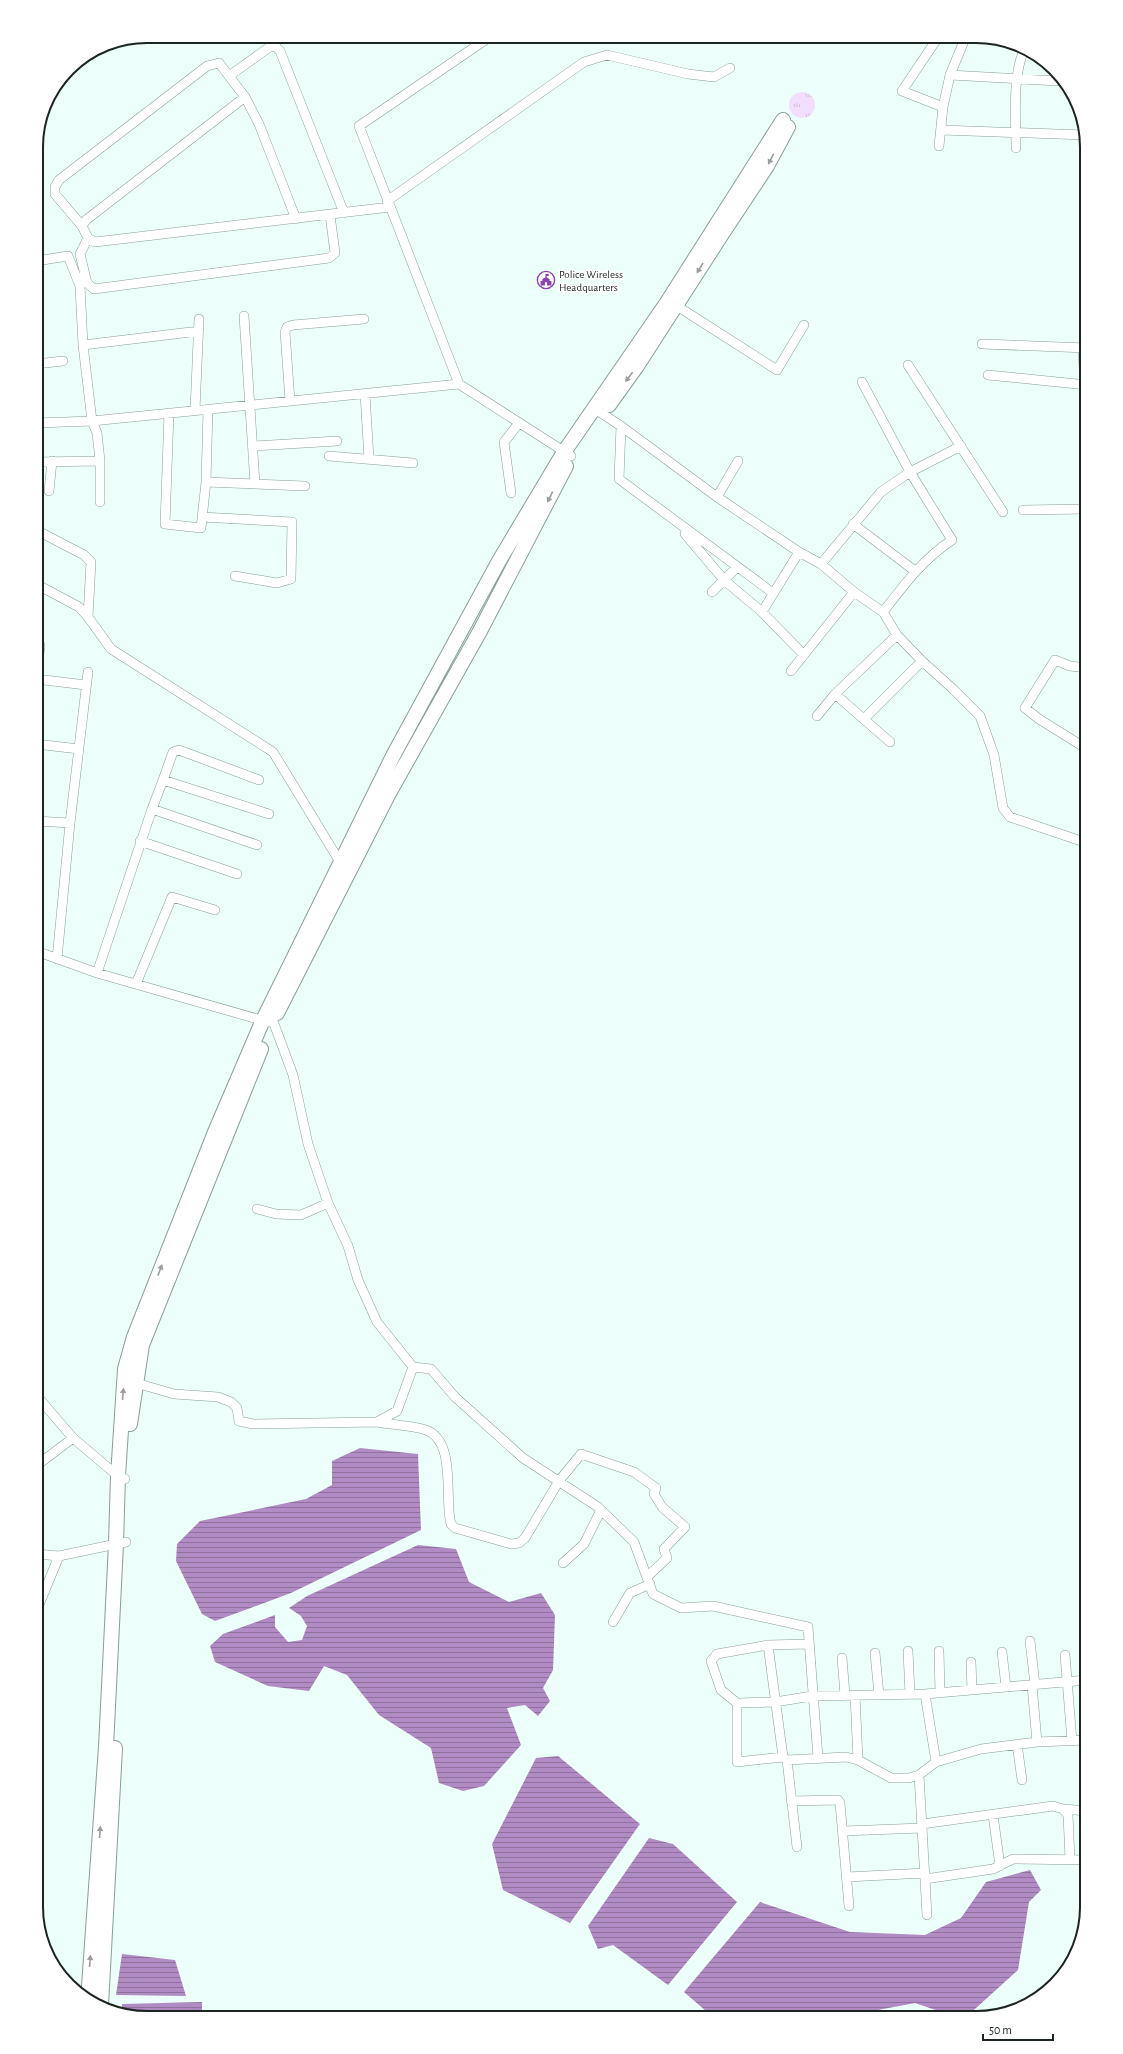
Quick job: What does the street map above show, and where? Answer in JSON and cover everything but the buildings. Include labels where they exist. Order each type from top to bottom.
[{"type":"main road","points":[[121,1477],[142,1344],[269,1021],[340,862],[394,754],[499,561],[567,454],[598,411],[638,366],[671,305],[722,234],[767,166],[786,122]]},
{"type":"main road","points":[[101,2000],[114,1784],[116,1646],[121,1543],[121,1477],[125,1369],[134,1337],[215,1132],[269,1021],[388,795],[480,631],[567,454]]},
{"type":"main road","points":[[89,1993],[121,1543]]},
{"type":"street","points":[[481,43],[359,126],[459,384],[567,454]]},
{"type":"street","points":[[934,43],[902,91],[943,107]]},
{"type":"street","points":[[939,146],[943,107],[950,75],[963,43]]},
{"type":"street","points":[[229,76],[271,46],[276,47],[280,51],[344,213]]},
{"type":"street","points":[[296,219],[246,97],[219,63],[207,66],[59,180],[55,187],[55,194],[82,226],[88,238],[95,242],[296,219],[344,213],[388,204],[584,62],[607,55],[688,74],[714,77],[730,68]]},
{"type":"street","points":[[1016,148],[1015,105],[1023,55]]},
{"type":"street","points":[[950,75],[1056,81]]},
{"type":"street","points":[[82,226],[86,220],[246,97]]},
{"type":"street","points":[[941,130],[1016,134],[1079,135]]},
{"type":"street","points":[[88,238],[80,254],[87,283],[94,289],[330,258],[335,252],[330,215]]},
{"type":"street","points":[[43,260],[68,256],[80,286],[83,345],[92,421],[97,433],[100,461],[100,502]]},
{"type":"street","points":[[671,305],[777,370],[804,325]]},
{"type":"street","points":[[244,316],[254,446],[255,484]]},
{"type":"street","points":[[195,410],[199,319]]},
{"type":"street","points":[[290,401],[285,332],[287,327],[293,325],[364,319]]},
{"type":"street","points":[[83,345],[198,331]]},
{"type":"street","points":[[982,344],[1080,348]]},
{"type":"street","points":[[43,363],[63,361]]},
{"type":"street","points":[[908,365],[1004,512]]},
{"type":"street","points":[[988,375],[1080,384]]},
{"type":"street","points":[[862,382],[910,472],[952,540],[941,547],[915,571],[883,612]]},
{"type":"street","points":[[43,423],[92,421],[459,384]]},
{"type":"street","points":[[365,394],[369,459]]},
{"type":"street","points":[[169,413],[165,524],[201,528],[206,482],[208,409]]},
{"type":"street","points":[[598,411],[621,426],[717,497],[799,552],[821,564],[854,592],[883,612],[897,635],[980,716],[994,755],[1003,808],[1010,817],[1080,841]]},
{"type":"street","points":[[511,493],[504,442],[519,423]]},
{"type":"street","points":[[621,426],[619,480],[773,593]]},
{"type":"street","points":[[254,446],[337,441]]},
{"type":"street","points":[[821,564],[881,492],[910,472],[961,446]]},
{"type":"street","points":[[329,456],[413,463]]},
{"type":"street","points":[[43,462],[100,461]]},
{"type":"street","points":[[717,497],[738,461]]},
{"type":"street","points":[[49,491],[52,462]]},
{"type":"street","points":[[206,482],[305,486]]},
{"type":"street","points":[[1023,510],[1080,509]]},
{"type":"street","points":[[202,517],[292,522],[290,579],[277,583],[235,576]]},
{"type":"street","points":[[675,522],[724,580],[762,612],[804,655]]},
{"type":"street","points":[[853,524],[915,571]]},
{"type":"street","points":[[43,534],[84,555],[91,562],[88,617]]},
{"type":"street","points":[[762,612],[799,552]]},
{"type":"street","points":[[712,592],[737,567]]},
{"type":"street","points":[[43,588],[79,607],[88,617],[111,650],[273,752],[340,862]]},
{"type":"street","points":[[791,671],[854,592]]},
{"type":"street","points":[[817,716],[835,694],[897,635]]},
{"type":"street","points":[[1080,667],[1070,666],[1055,660],[1025,708],[1039,719],[1080,745]]},
{"type":"street","points":[[864,719],[922,661]]},
{"type":"street","points":[[57,960],[70,823],[88,672]]},
{"type":"street","points":[[43,680],[86,685]]},
{"type":"street","points":[[835,694],[890,742]]},
{"type":"street","points":[[43,745],[79,750]]},
{"type":"street","points":[[97,973],[140,841],[164,780],[173,752],[179,750],[259,780]]},
{"type":"street","points":[[164,780],[269,814]]},
{"type":"street","points":[[152,810],[257,845]]},
{"type":"street","points":[[43,821],[70,823]]},
{"type":"street","points":[[140,841],[237,874]]},
{"type":"street","points":[[136,984],[172,896],[215,910]]},
{"type":"street","points":[[43,954],[97,973],[269,1021],[294,1075],[308,1144],[328,1203],[348,1246],[358,1280],[377,1322],[413,1367],[431,1370],[455,1397],[523,1458],[601,1510],[634,1542],[653,1594],[681,1608],[713,1606],[808,1627],[812,1696],[818,1758]]},
{"type":"street","points":[[257,1209],[276,1214],[301,1215],[328,1203]]},
{"type":"street","points":[[377,1422],[397,1411],[413,1367]]},
{"type":"street","points":[[136,1383],[174,1394],[218,1397],[231,1402],[237,1408],[239,1421],[253,1424],[377,1422],[427,1430],[438,1441],[447,1461],[450,1520],[455,1528],[511,1544],[519,1543],[525,1538],[559,1481],[581,1454],[634,1472],[656,1488],[654,1494],[662,1508],[685,1527],[664,1549],[667,1558],[648,1581],[630,1593],[613,1622]]},
{"type":"street","points":[[43,1404],[73,1438],[121,1477]]},
{"type":"street","points":[[43,1459],[73,1438]]},
{"type":"street","points":[[563,1562],[584,1544],[601,1510]]},
{"type":"street","points":[[43,1555],[59,1556],[121,1543]]},
{"type":"street","points":[[43,1595],[59,1556]]},
{"type":"street","points":[[1030,1641],[1037,1742]]},
{"type":"street","points":[[809,1644],[768,1645],[717,1654],[711,1661],[721,1690],[737,1703],[775,1702],[812,1696],[940,1693],[1080,1681]]},
{"type":"street","points":[[768,1645],[797,1847]]},
{"type":"street","points":[[908,1651],[910,1694]]},
{"type":"street","points":[[939,1651],[940,1693]]},
{"type":"street","points":[[1002,1652],[1006,1688]]},
{"type":"street","points":[[875,1653],[879,1695]]},
{"type":"street","points":[[1065,1655],[1072,1740]]},
{"type":"street","points":[[842,1658],[845,1695]]},
{"type":"street","points":[[971,1662],[972,1690]]},
{"type":"street","points":[[924,1694],[936,1762]]},
{"type":"street","points":[[855,1695],[858,1760]]},
{"type":"street","points":[[737,1703],[737,1762],[785,1758],[846,1757],[858,1760],[891,1778],[909,1778],[919,1775],[936,1762],[981,1749],[1037,1742],[1080,1740]]},
{"type":"street","points":[[1017,1744],[1022,1780]]},
{"type":"street","points":[[919,1775],[927,1914]]},
{"type":"street","points":[[791,1800],[838,1800],[842,1809],[850,1906]]},
{"type":"street","points":[[844,1831],[922,1826],[1053,1806],[1063,1809],[1080,1810]]},
{"type":"street","points":[[1063,1809],[1068,1815],[1070,1860]]},
{"type":"street","points":[[993,1815],[1000,1866]]},
{"type":"street","points":[[847,1877],[925,1876],[993,1869],[1013,1859],[1080,1860]]},
{"type":"green space","points":[[802,92],[811,96],[815,105],[811,114],[802,118],[793,114],[789,105],[793,96]]},
{"type":"shaded area","points":[[360,1448],[418,1454],[421,1530],[291,1593],[215,1621],[202,1614],[176,1561],[177,1544],[200,1521],[306,1499],[332,1485],[332,1461]]},
{"type":"shaded area","points":[[418,1545],[456,1549],[469,1582],[509,1602],[541,1593],[555,1615],[553,1670],[543,1688],[550,1701],[538,1716],[525,1705],[507,1708],[521,1745],[484,1786],[463,1791],[439,1783],[431,1748],[379,1715],[347,1675],[324,1666],[309,1691],[268,1686],[215,1662],[210,1646],[223,1634],[275,1615],[275,1627],[288,1642],[302,1640],[307,1626],[301,1616],[289,1608],[307,1596]]},
{"type":"shaded area","points":[[558,1756],[640,1824],[570,1923],[503,1890],[492,1844],[536,1758]]},
{"type":"shaded area","points":[[649,1838],[673,1844],[737,1902],[668,1985],[613,1945],[598,1949],[588,1926]]},
{"type":"shaded area","points":[[1030,1870],[1041,1890],[1029,1902],[1018,1970],[973,2011],[938,2011],[915,2003],[878,2011],[706,2011],[684,1992],[760,1902],[850,1932],[925,1935],[961,1918],[986,1882]]},
{"type":"shaded area","points":[[122,1954],[175,1960],[186,1996],[116,1995]]},
{"type":"shaded area","points":[[202,2002],[202,2011],[140,2011],[122,2008],[122,2004]]},
{"type":"place","name":"Police Wireless Headquarters","points":[[546,280]]}]
